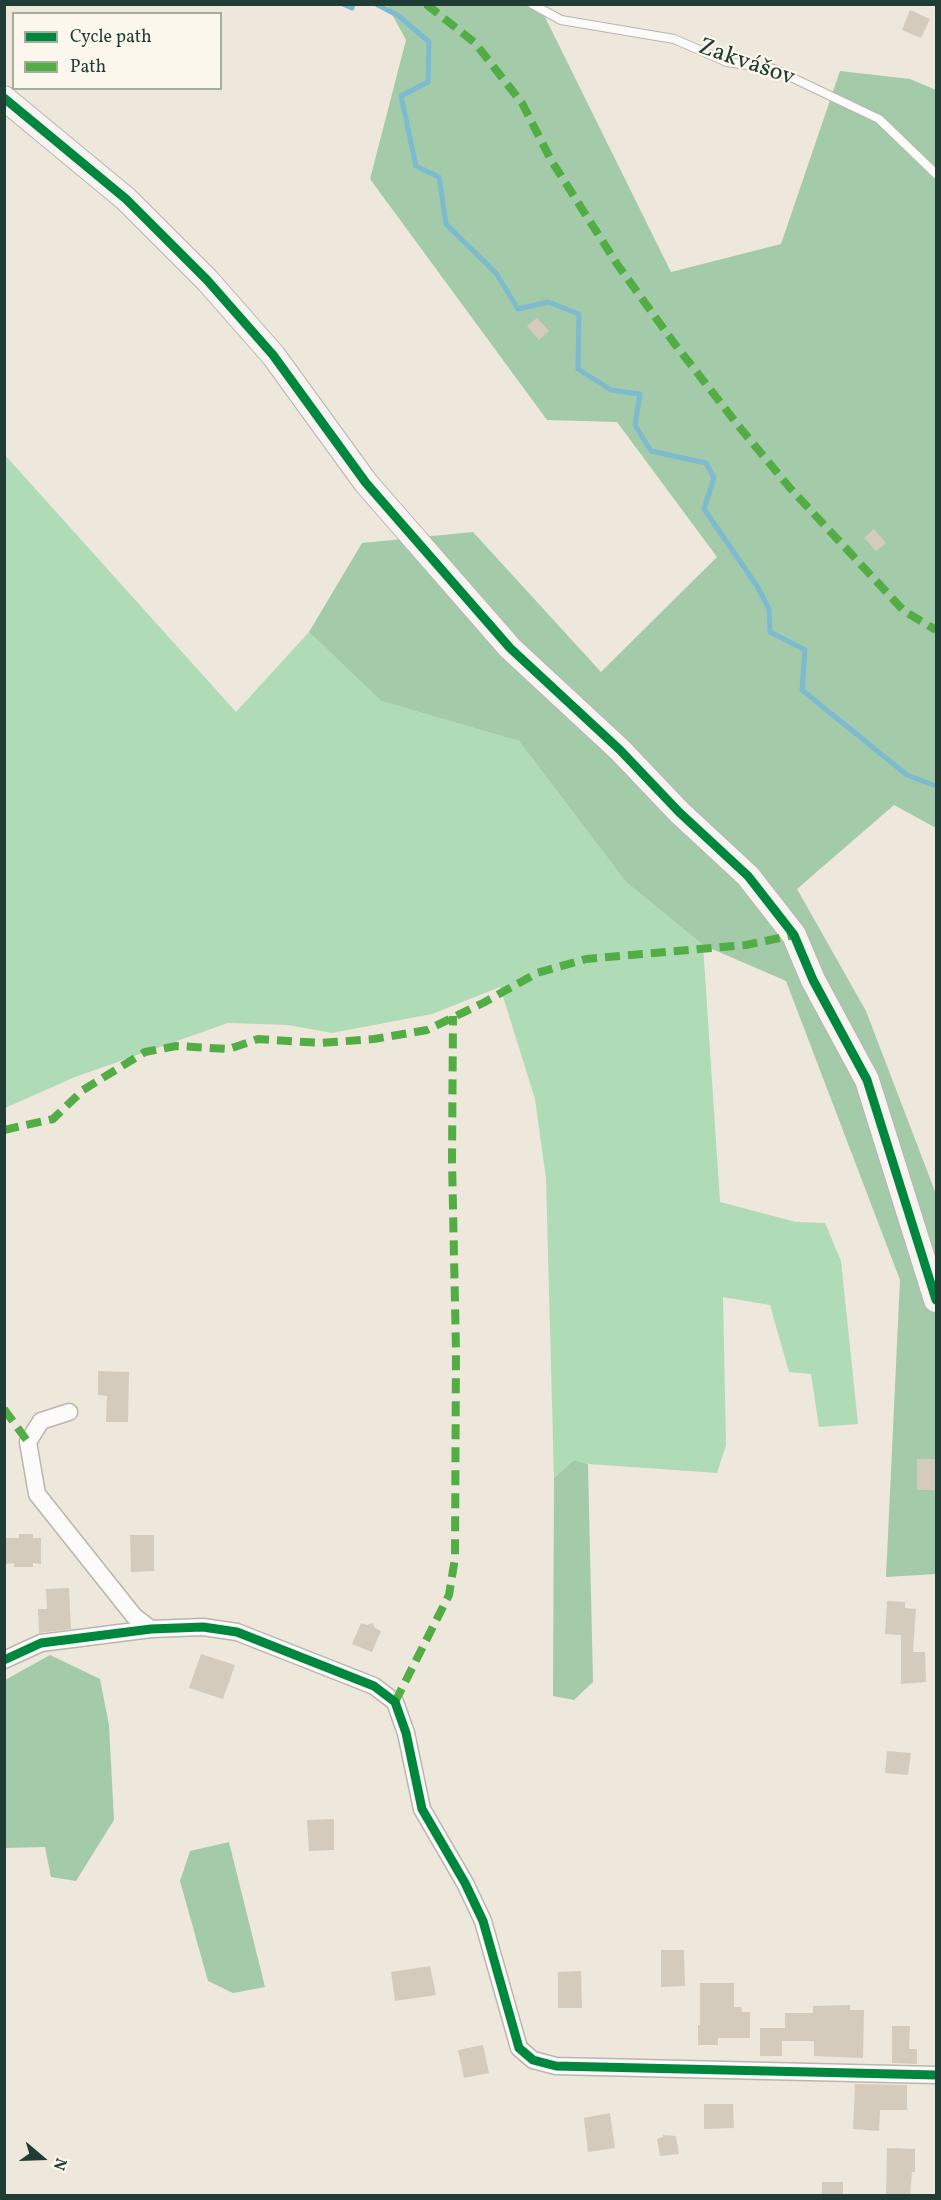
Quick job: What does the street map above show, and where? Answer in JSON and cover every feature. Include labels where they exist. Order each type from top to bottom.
[{"type":"street","points":[[4,98],[126,199],[207,280],[273,355],[366,483],[510,648],[620,750],[679,812],[748,876],[794,935],[813,980],[867,1080],[936,1300]]},
{"type":"street","points":[[69,1412],[41,1421],[28,1442],[37,1494],[134,1616],[151,1629]]},
{"type":"street","points":[[4,1659],[41,1643],[151,1629],[203,1627],[237,1632],[374,1686],[395,1702],[406,1733],[422,1809],[465,1882],[483,1922],[519,2048],[533,2060],[555,2066],[936,2075]]},
{"type":"lane","name":"Zakvášov","points":[[532,4],[561,20],[674,39],[727,62],[774,69],[879,119],[936,174]]},
{"type":"green space","points":[[387,5],[539,5],[671,272],[781,244],[840,71],[910,79],[936,90],[936,828],[894,805],[797,889],[866,1011],[936,1194],[936,1574],[886,1577],[900,1280],[786,981],[703,945],[626,882],[519,741],[381,701],[309,632],[362,543],[473,532],[601,672],[717,557],[617,422],[547,420],[370,179],[406,40]]},
{"type":"green space","points":[[4,454],[236,712],[309,632],[381,701],[519,741],[626,882],[703,945],[720,1202],[796,1222],[825,1223],[841,1261],[858,1424],[819,1427],[811,1374],[789,1372],[770,1305],[723,1297],[726,1445],[717,1473],[589,1464],[574,1460],[554,1478],[546,1178],[535,1099],[500,987],[432,1014],[332,1033],[288,1025],[228,1023],[75,1077],[5,1108]]},
{"type":"green space","points":[[574,1460],[588,1464],[593,1682],[574,1700],[553,1696],[554,1478]]},
{"type":"green space","points":[[50,1655],[100,1679],[109,1725],[114,1820],[76,1881],[51,1877],[45,1847],[5,1848],[5,1680]]},
{"type":"green space","points":[[229,1842],[265,1987],[233,1993],[208,1981],[180,1881],[190,1851]]},
{"type":"building","points":[[910,10],[930,19],[921,38],[902,30]]},
{"type":"building","points":[[537,318],[549,331],[539,340],[527,326]]},
{"type":"building","points":[[874,529],[886,543],[876,551],[864,538]]},
{"type":"building","points":[[98,1371],[129,1372],[128,1422],[106,1422],[107,1396],[98,1395]]},
{"type":"building","points":[[917,1459],[936,1459],[936,1490],[917,1490]]},
{"type":"building","points":[[19,1534],[33,1534],[33,1538],[41,1538],[41,1564],[33,1563],[33,1567],[14,1567],[14,1563],[4,1564],[4,1538],[19,1538]]},
{"type":"building","points":[[130,1535],[154,1535],[154,1571],[131,1572]]},
{"type":"building","points":[[69,1588],[71,1629],[39,1633],[38,1609],[47,1609],[46,1589]]},
{"type":"building","points":[[887,1601],[905,1602],[905,1608],[916,1609],[913,1652],[925,1652],[926,1682],[901,1684],[901,1635],[885,1634]]},
{"type":"building","points":[[361,1623],[367,1625],[373,1623],[375,1628],[381,1631],[372,1652],[352,1644]]},
{"type":"building","points":[[201,1654],[235,1665],[223,1699],[189,1688]]},
{"type":"building","points":[[887,1751],[911,1753],[908,1775],[885,1773]]},
{"type":"building","points":[[334,1819],[334,1850],[309,1851],[307,1820]]},
{"type":"building","points":[[661,1950],[684,1950],[685,1986],[661,1987]]},
{"type":"building","points":[[430,1966],[436,1995],[395,2001],[391,1972]]},
{"type":"building","points":[[581,1971],[582,2008],[558,2008],[558,1972]]},
{"type":"building","points":[[700,1983],[734,1983],[734,2007],[741,2007],[742,2012],[750,2012],[750,2038],[718,2038],[718,2045],[698,2045]]},
{"type":"building","points":[[850,2005],[850,2010],[864,2010],[863,2058],[814,2056],[814,2041],[782,2041],[782,2056],[760,2056],[760,2028],[785,2028],[785,2013],[813,2013],[813,2006]]},
{"type":"building","points":[[892,2026],[910,2026],[909,2049],[917,2049],[917,2064],[892,2063]]},
{"type":"building","points":[[483,2045],[489,2073],[464,2078],[458,2050]]},
{"type":"building","points":[[855,2084],[907,2085],[907,2110],[880,2110],[879,2131],[853,2129]]},
{"type":"building","points":[[704,2104],[733,2104],[734,2128],[704,2129]]},
{"type":"building","points":[[610,2113],[615,2148],[588,2152],[584,2118]]},
{"type":"building","points":[[663,2135],[676,2136],[679,2154],[660,2156],[657,2139]]},
{"type":"building","points":[[887,2148],[915,2149],[915,2172],[912,2172],[910,2196],[886,2196]]},
{"type":"building","points":[[822,2182],[843,2182],[843,2196],[822,2196]]},
{"type":"waterway","points":[[343,4],[352,8],[353,4]]},
{"type":"waterway","points":[[376,4],[399,16],[429,42],[428,82],[401,96],[416,166],[439,177],[446,224],[496,273],[518,309],[548,302],[579,314],[578,369],[611,390],[640,394],[635,425],[651,451],[706,463],[714,478],[704,509],[757,586],[769,609],[770,632],[805,650],[802,690],[907,775],[936,786]]},
{"type":"marked path","points":[[426,4],[475,43],[522,103],[551,160],[617,264],[674,343],[741,429],[790,488],[904,611],[936,630]]},
{"type":"marked path","points":[[4,1130],[53,1119],[83,1090],[145,1052],[176,1046],[229,1049],[258,1039],[321,1043],[374,1039],[427,1030],[537,973],[586,959],[746,945],[794,935]]},
{"type":"marked path","points":[[395,1702],[449,1595],[455,1558],[453,1016]]},
{"type":"marked path","points":[[4,1409],[28,1442]]},
{"type":"cycle path","points":[[4,98],[126,199],[207,280],[273,355],[366,483],[510,648],[620,750],[679,812],[748,876],[794,935],[813,980],[867,1080],[936,1300]]},
{"type":"cycle path","points":[[4,1660],[41,1643],[151,1629],[203,1627],[237,1632],[374,1686],[395,1702],[406,1733],[422,1809],[465,1883],[483,1921],[519,2048],[533,2060],[556,2066],[936,2075]]}]
